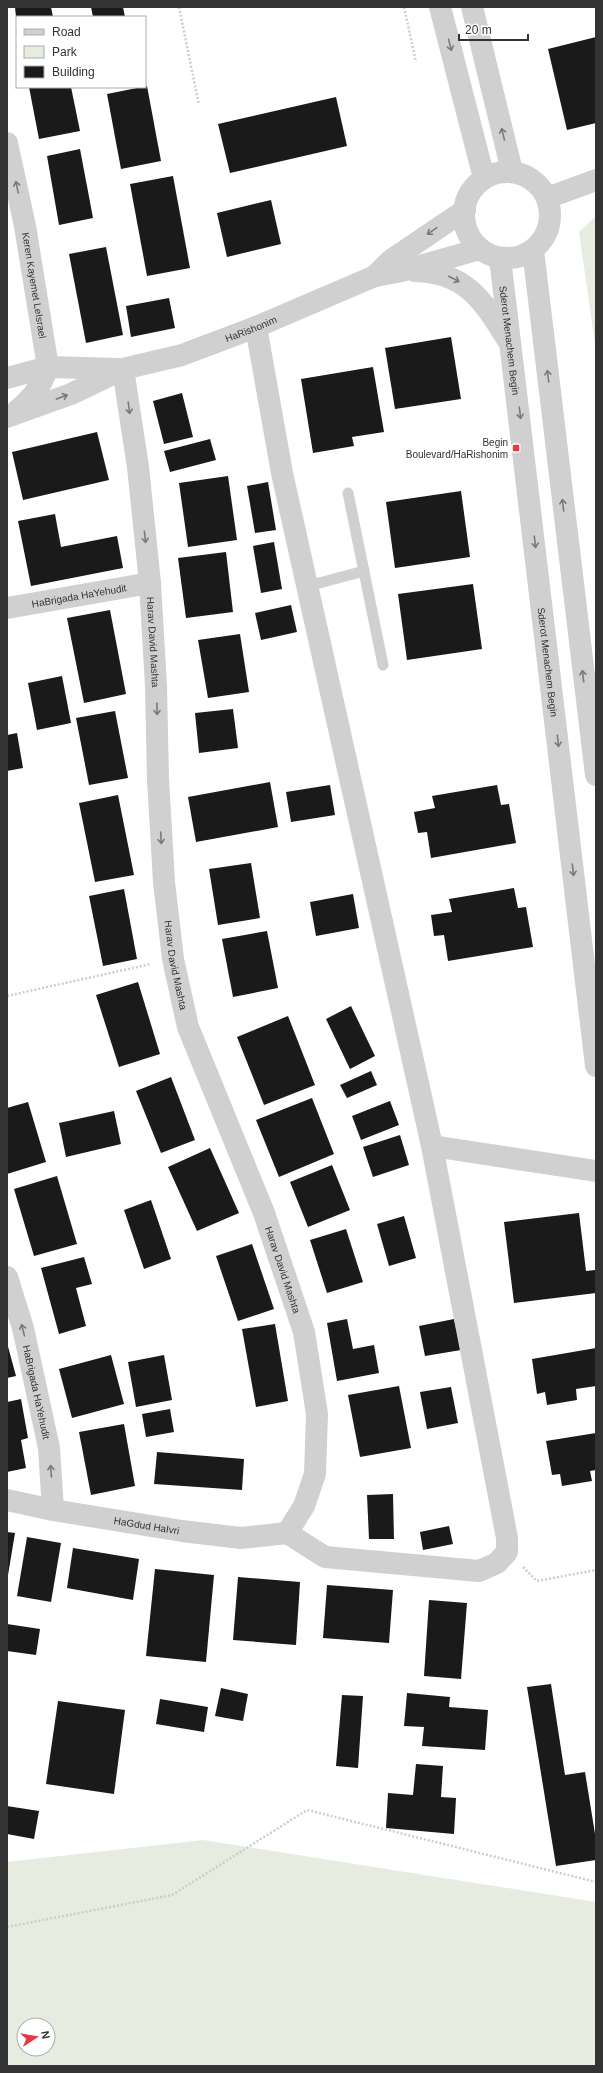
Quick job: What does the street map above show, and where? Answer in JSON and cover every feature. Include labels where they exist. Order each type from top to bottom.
[{"type":"street","points":[[440,7],[484,178]]},
{"type":"street","points":[[472,7],[512,171]]},
{"type":"street","name":"Keren Kayemet LeIsrael","points":[[7,143],[16,227],[48,367],[43,383],[31,399],[10,416]]},
{"type":"street","points":[[512,171],[527,176],[539,185],[547,198],[550,212],[549,226],[543,239],[533,250],[523,256],[512,259],[500,258],[480,249],[467,232],[465,210],[468,196],[475,185],[484,178],[498,172],[512,171]]},
{"type":"street","points":[[547,198],[596,180]]},
{"type":"street","name":"HaRishonim","points":[[375,276],[391,260],[465,210]]},
{"type":"street","name":"HaRishonim","points":[[10,416],[71,394],[123,370],[182,355],[256,327],[375,276],[402,271],[480,249]]},
{"type":"street","points":[[533,250],[592,714],[596,775]]},
{"type":"street","name":"Sderot Menachem Begin","points":[[500,258],[501,281],[512,347],[596,1066]]},
{"type":"street","points":[[402,271],[433,272],[451,277],[465,285],[490,311],[512,347]]},
{"type":"street","points":[[256,327],[282,473],[432,1146],[507,1538],[507,1552],[497,1563],[479,1571],[325,1557],[287,1533]]},
{"type":"street","name":"HaRishonim","points":[[7,378],[48,367],[123,370]]},
{"type":"street","name":"Harav David Mashta","points":[[123,370],[138,467],[150,583],[164,882],[172,959],[188,1027],[264,1213],[304,1332],[317,1414],[315,1474],[304,1506],[287,1533]]},
{"type":"street","name":"HaBrigada HaYehudit","points":[[7,608],[150,583]]},
{"type":"street","points":[[432,1146],[596,1171]]},
{"type":"street","name":"HaBrigada HaYehudit","points":[[7,1277],[23,1328],[49,1448],[53,1510]]},
{"type":"street","name":"HaGdud HaIvri","points":[[7,1500],[53,1510],[182,1531],[241,1538],[287,1533]]},
{"type":"lane","points":[[348,492],[383,665]]},
{"type":"lane","points":[[308,586],[364,571]]},
{"type":"path","points":[[179,7],[199,105]]},
{"type":"path","points":[[404,7],[416,62]]},
{"type":"path","points":[[7,996],[172,959]]},
{"type":"path","points":[[507,1552],[537,1581],[596,1570]]},
{"type":"path","points":[[7,1927],[172,1895],[306,1810],[596,1882]]},
{"type":"green space","points":[[596,216],[596,351],[579,232]]},
{"type":"green space","points":[[203,1840],[596,1902],[596,2066],[7,2066],[7,1862]]},
{"type":"building","points":[[15,7],[51,7],[53,16],[16,16]]},
{"type":"building","points":[[91,7],[123,7],[125,16],[93,16]]},
{"type":"building","points":[[596,37],[596,123],[567,130],[548,49]]},
{"type":"building","points":[[146,86],[161,161],[121,169],[107,94],[137,88],[146,88]]},
{"type":"building","points":[[29,88],[71,88],[80,131],[39,139]]},
{"type":"building","points":[[336,97],[347,146],[230,173],[218,124]]},
{"type":"building","points":[[80,149],[93,218],[59,225],[47,156]]},
{"type":"building","points":[[173,176],[190,268],[147,276],[130,184]]},
{"type":"building","points":[[271,200],[281,244],[227,257],[217,213]]},
{"type":"building","points":[[106,247],[123,335],[86,343],[69,254]]},
{"type":"building","points":[[169,298],[175,328],[131,337],[126,306]]},
{"type":"building","points":[[451,337],[461,399],[395,409],[385,348]]},
{"type":"building","points":[[373,367],[384,432],[352,437],[354,446],[313,453],[301,379]]},
{"type":"building","points":[[182,393],[193,437],[164,444],[153,401]]},
{"type":"building","points":[[97,432],[109,480],[23,500],[12,452]]},
{"type":"building","points":[[210,439],[216,460],[170,472],[164,451]]},
{"type":"building","points":[[228,476],[237,540],[188,547],[179,483]]},
{"type":"building","points":[[268,482],[276,530],[255,533],[247,486]]},
{"type":"building","points":[[461,491],[470,557],[395,568],[386,502]]},
{"type":"building","points":[[55,514],[61,547],[117,536],[123,568],[31,586],[18,521]]},
{"type":"building","points":[[274,542],[282,589],[261,593],[253,546]]},
{"type":"building","points":[[226,552],[233,612],[186,618],[178,558]]},
{"type":"building","points":[[473,584],[482,649],[407,660],[398,594]]},
{"type":"building","points":[[291,605],[297,632],[261,640],[255,613]]},
{"type":"building","points":[[110,610],[126,694],[84,703],[67,618]]},
{"type":"building","points":[[240,634],[249,692],[208,698],[198,640]]},
{"type":"building","points":[[62,676],[71,723],[37,730],[28,683]]},
{"type":"building","points":[[233,709],[238,748],[199,753],[195,713]]},
{"type":"building","points":[[115,711],[128,778],[89,785],[76,718]]},
{"type":"building","points":[[17,733],[23,768],[7,771],[7,735]]},
{"type":"building","points":[[270,782],[278,827],[196,842],[188,797]]},
{"type":"building","points":[[330,785],[335,815],[291,822],[286,792]]},
{"type":"building","points":[[497,785],[501,805],[509,804],[516,843],[431,858],[427,832],[418,833],[414,812],[435,808],[432,796]]},
{"type":"building","points":[[118,795],[134,875],[95,882],[79,803]]},
{"type":"building","points":[[251,863],[260,918],[218,925],[209,869]]},
{"type":"building","points":[[514,888],[518,908],[526,907],[533,947],[448,961],[444,935],[434,936],[431,915],[452,912],[449,899]]},
{"type":"building","points":[[124,889],[137,959],[103,966],[89,896]]},
{"type":"building","points":[[353,894],[359,928],[316,936],[310,902]]},
{"type":"building","points":[[267,931],[278,988],[233,997],[222,939]]},
{"type":"building","points":[[138,982],[160,1054],[119,1067],[96,995]]},
{"type":"building","points":[[351,1006],[375,1056],[350,1069],[326,1019]]},
{"type":"building","points":[[288,1016],[315,1085],[264,1105],[237,1037]]},
{"type":"building","points":[[371,1071],[377,1085],[347,1098],[340,1085]]},
{"type":"building","points":[[171,1077],[195,1140],[161,1153],[136,1091]]},
{"type":"building","points":[[312,1098],[334,1154],[279,1177],[256,1120]]},
{"type":"building","points":[[390,1101],[399,1125],[361,1140],[352,1116]]},
{"type":"building","points":[[28,1102],[46,1162],[7,1174],[7,1108]]},
{"type":"building","points":[[114,1111],[121,1144],[66,1157],[59,1123]]},
{"type":"building","points":[[400,1135],[409,1165],[373,1177],[363,1147]]},
{"type":"building","points":[[210,1148],[239,1213],[197,1231],[168,1167]]},
{"type":"building","points":[[332,1165],[350,1210],[308,1227],[290,1182]]},
{"type":"building","points":[[57,1176],[77,1244],[34,1256],[14,1189]]},
{"type":"building","points":[[151,1200],[171,1259],[144,1269],[124,1210]]},
{"type":"building","points":[[579,1213],[586,1271],[595,1270],[596,1293],[514,1303],[504,1222]]},
{"type":"building","points":[[404,1216],[416,1258],[389,1266],[377,1224]]},
{"type":"building","points":[[346,1229],[363,1282],[327,1293],[310,1240]]},
{"type":"building","points":[[252,1244],[274,1309],[238,1321],[216,1256]]},
{"type":"building","points":[[84,1257],[92,1284],[76,1288],[86,1326],[59,1334],[41,1268]]},
{"type":"building","points":[[347,1319],[353,1349],[374,1345],[379,1373],[337,1381],[327,1323]]},
{"type":"building","points":[[454,1319],[461,1350],[425,1356],[419,1326]]},
{"type":"building","points":[[275,1324],[288,1401],[256,1407],[242,1329]]},
{"type":"building","points":[[7,1343],[16,1376],[7,1378]]},
{"type":"building","points":[[596,1348],[596,1386],[576,1389],[577,1400],[547,1405],[545,1392],[537,1394],[532,1359]]},
{"type":"building","points":[[111,1355],[124,1404],[72,1418],[59,1369]]},
{"type":"building","points":[[164,1355],[172,1400],[136,1407],[128,1362]]},
{"type":"building","points":[[399,1386],[411,1448],[360,1457],[348,1395]]},
{"type":"building","points":[[451,1387],[458,1423],[427,1429],[420,1392]]},
{"type":"building","points":[[21,1399],[28,1438],[21,1440],[26,1468],[7,1472],[7,1402]]},
{"type":"building","points":[[170,1409],[174,1432],[146,1437],[142,1414]]},
{"type":"building","points":[[124,1424],[135,1486],[91,1495],[79,1432]]},
{"type":"building","points":[[596,1433],[596,1470],[590,1471],[592,1481],[562,1486],[560,1474],[552,1475],[546,1441]]},
{"type":"building","points":[[157,1452],[244,1459],[242,1490],[154,1484]]},
{"type":"building","points":[[393,1494],[394,1539],[369,1539],[367,1495]]},
{"type":"building","points":[[449,1526],[453,1544],[423,1550],[420,1532]]},
{"type":"building","points":[[7,1532],[15,1533],[8,1575],[7,1575]]},
{"type":"building","points":[[27,1537],[61,1543],[51,1602],[17,1596]]},
{"type":"building","points":[[73,1548],[139,1559],[133,1600],[67,1588]]},
{"type":"building","points":[[155,1569],[214,1575],[206,1662],[146,1656]]},
{"type":"building","points":[[238,1577],[300,1582],[296,1645],[233,1640]]},
{"type":"building","points":[[327,1585],[393,1590],[389,1643],[323,1638]]},
{"type":"building","points":[[429,1600],[467,1603],[461,1679],[424,1676]]},
{"type":"building","points":[[7,1624],[40,1629],[36,1655],[7,1651]]},
{"type":"building","points":[[551,1684],[565,1775],[585,1772],[596,1840],[596,1860],[556,1866],[527,1687]]},
{"type":"building","points":[[221,1688],[248,1694],[243,1721],[215,1716]]},
{"type":"building","points":[[407,1693],[450,1697],[449,1707],[488,1710],[485,1750],[422,1746],[424,1727],[404,1726]]},
{"type":"building","points":[[342,1695],[363,1696],[358,1768],[336,1766]]},
{"type":"building","points":[[160,1699],[208,1707],[204,1732],[156,1724]]},
{"type":"building","points":[[58,1701],[125,1710],[114,1794],[46,1784]]},
{"type":"building","points":[[416,1764],[443,1766],[441,1797],[456,1798],[454,1834],[386,1828],[388,1793],[413,1795]]},
{"type":"building","points":[[7,1806],[39,1811],[34,1839],[7,1834]]},
{"type":"place","name":"Begin Boulevard/HaRishonim","points":[[516,448]]}]
